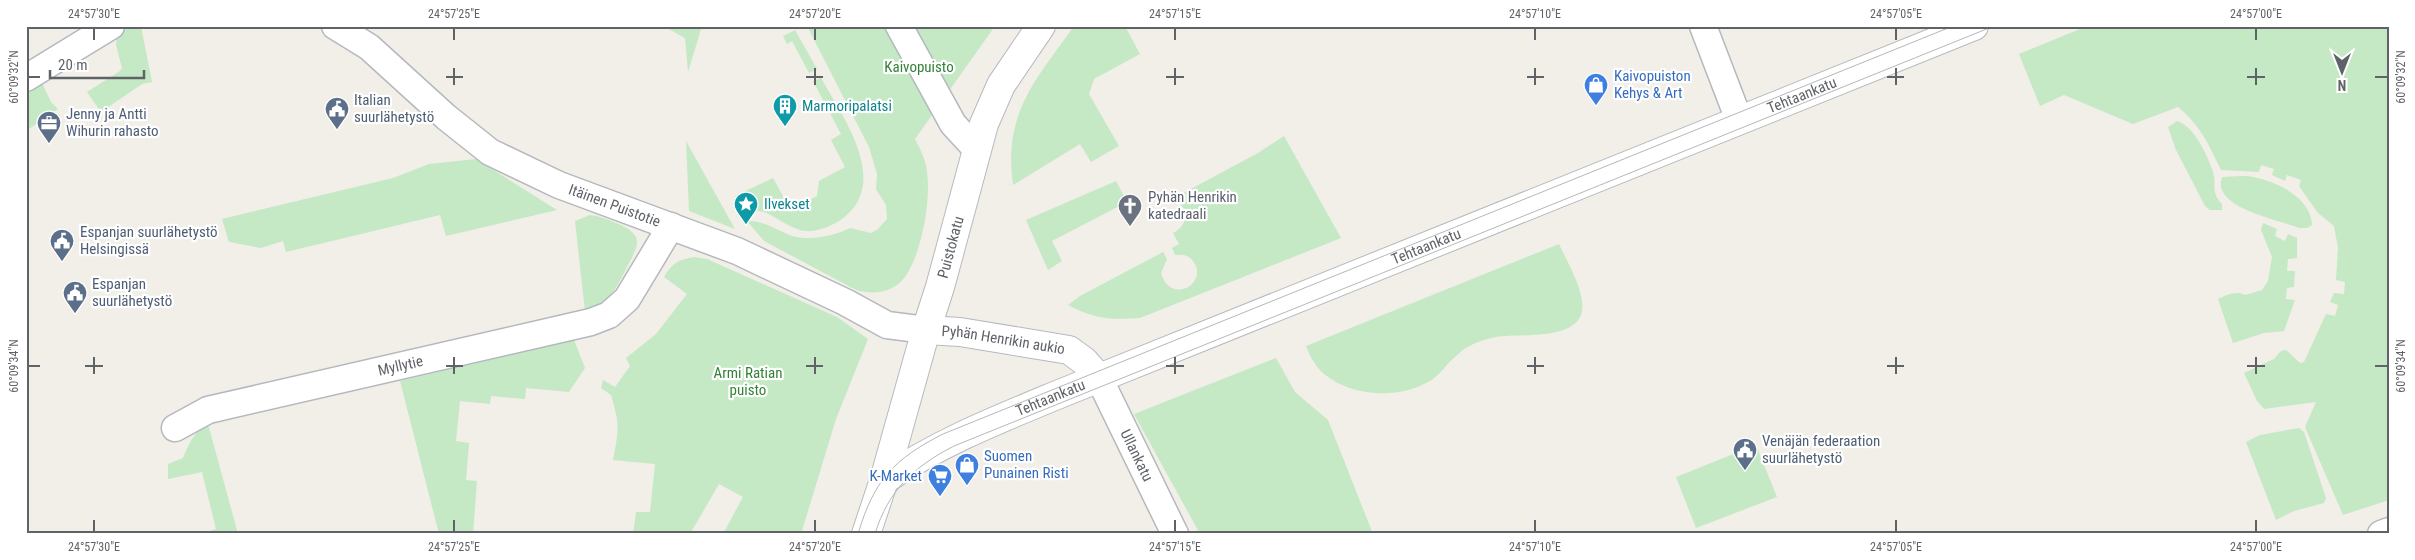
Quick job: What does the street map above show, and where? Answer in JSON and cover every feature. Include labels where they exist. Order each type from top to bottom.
[{"type":"street","points":[[26,78],[110,26]]},
{"type":"street","name":"Itäinen Puistotie","points":[[335,26],[370,47],[446,117],[490,152],[559,185],[737,251],[887,325],[926,330]]},
{"type":"street","points":[[899,26],[953,124],[976,149]]},
{"type":"street","name":"Puistokatu","points":[[866,534],[884,480],[940,287],[984,124],[1001,85],[1041,26]]},
{"type":"street","points":[[1703,26],[1739,120]]},
{"type":"street","name":"Tehtaankatu","points":[[884,480],[926,452],[952,439],[1974,26]]},
{"type":"street","name":"Myllytie","points":[[176,428],[208,410],[591,322],[609,316],[627,299],[671,226]]},
{"type":"street","name":"Pyhän Henrikin aukio","points":[[926,330],[960,332],[1069,350],[1084,361],[1099,378]]},
{"type":"street","name":"Ullankatu","points":[[1099,378],[1175,534]]},
{"type":"street","points":[[2381,534],[2389,531]]},
{"type":"green space","points":[[131,26],[141,26],[152,82],[142,84],[101,112],[87,92],[122,68],[116,45],[117,35]]},
{"type":"green space","points":[[663,26],[702,26],[688,72],[685,38]]},
{"type":"green space","name":"Kaivopuisto","points":[[807,26],[995,26],[915,139],[926,164],[927,172],[928,197],[924,226],[916,254],[905,277],[895,286],[883,291],[856,290],[764,241],[747,221],[766,224],[792,236],[814,238],[850,228],[871,233],[878,229],[887,219],[886,205],[876,189],[877,174],[869,147]]},
{"type":"green space","points":[[1074,26],[1125,26],[1140,54],[1094,79],[1089,94],[1119,146],[1091,162],[1080,144],[1013,185],[1011,160],[1013,138],[1025,99],[1035,81]]},
{"type":"green space","points":[[2087,26],[2389,26],[2389,500],[2343,515],[2305,427],[2316,402],[2264,409],[2257,401],[2244,373],[2274,359],[2281,351],[2286,350],[2300,363],[2304,362],[2326,314],[2335,316],[2338,305],[2330,302],[2334,293],[2344,294],[2345,282],[2336,280],[2338,248],[2334,226],[2318,213],[2299,186],[2301,180],[2287,175],[2285,181],[2272,175],[2274,169],[2261,165],[2259,172],[2221,170],[2198,128],[2178,107],[2133,124],[2064,95],[2040,106],[2019,54]]},
{"type":"green space","points":[[795,30],[817,69],[809,73],[792,41],[787,44],[783,36]]},
{"type":"green space","points":[[821,78],[851,132],[859,151],[863,171],[862,189],[855,206],[839,221],[826,228],[809,231],[792,227],[766,213],[759,211],[745,212],[735,196],[773,178],[785,200],[800,205],[817,196],[819,181],[845,167],[831,140],[841,134],[813,81]]},
{"type":"green space","points":[[41,81],[51,102],[58,109],[26,131],[26,90]]},
{"type":"green space","points":[[2177,121],[2195,135],[2204,150],[2213,172],[2215,192],[2222,204],[2222,210],[2210,210],[2205,206],[2176,150],[2168,127]]},
{"type":"green space","points":[[1284,136],[1341,238],[1140,318],[1103,318],[1068,305],[1080,296],[1163,252],[1167,259],[1161,273],[1166,283],[1172,288],[1180,290],[1187,288],[1193,283],[1197,269],[1189,257],[1175,255],[1172,248],[1179,244],[1173,233],[1182,226],[1185,216],[1179,202],[1174,198],[1258,153]]},
{"type":"green space","points":[[686,141],[735,229],[689,211]]},
{"type":"green space","points":[[476,159],[557,210],[446,236],[440,215],[286,252],[283,241],[261,248],[229,242],[222,219],[393,178],[429,164]]},
{"type":"green space","points":[[2222,177],[2253,177],[2282,187],[2292,193],[2306,207],[2312,225],[2307,228],[2299,228],[2248,211],[2226,197],[2221,188]]},
{"type":"green space","points":[[1116,181],[1127,202],[1052,241],[1062,261],[1048,270],[1026,220]]},
{"type":"green space","points":[[590,215],[606,219],[626,228],[633,233],[637,244],[613,292],[605,302],[585,311],[575,221]]},
{"type":"green space","points":[[2263,223],[2277,229],[2275,236],[2285,241],[2288,234],[2297,238],[2297,258],[2288,259],[2287,271],[2295,271],[2294,287],[2287,288],[2286,299],[2295,300],[2284,331],[2264,333],[2233,343],[2218,299],[2231,294],[2245,295],[2262,290],[2268,281],[2272,257],[2261,230]]},
{"type":"green space","points":[[1559,244],[1576,279],[1582,298],[1581,315],[1575,323],[1566,329],[1543,334],[1496,337],[1480,341],[1460,352],[1436,377],[1428,382],[1403,391],[1389,393],[1361,391],[1335,382],[1318,368],[1306,346]]},
{"type":"green space","name":"Armi Ratian puisto","points":[[694,257],[707,259],[837,317],[868,339],[836,419],[801,534],[723,534],[743,497],[719,484],[690,534],[633,534],[636,512],[650,512],[655,464],[613,460],[617,434],[616,413],[611,395],[601,388],[603,380],[615,387],[630,366],[626,358],[656,334],[687,294],[664,277],[676,263]]},
{"type":"green space","points":[[574,340],[585,368],[569,392],[526,388],[525,399],[491,396],[490,404],[460,401],[456,441],[469,443],[466,480],[477,481],[473,534],[439,534],[400,381]]},
{"type":"green space","points":[[1276,358],[1295,392],[1328,420],[1373,534],[1200,534],[1134,414]]},
{"type":"green space","points":[[208,424],[238,534],[200,534],[216,529],[202,472],[168,479],[168,464],[183,458],[196,434]]},
{"type":"green space","points":[[2299,428],[2304,432],[2326,498],[2324,503],[2294,511],[2276,520],[2246,442],[2260,435]]},
{"type":"green space","points":[[1756,445],[1777,497],[1696,528],[1676,477]]},
{"type":"tram line","points":[[858,534],[871,499],[888,473],[911,453],[943,434],[1953,26]]},
{"type":"tram line","points":[[875,534],[887,504],[895,492],[915,471],[954,446],[1994,26]]},
{"type":"place","name":"Kaivopuiston Kehys & Art","points":[[1596,106]]},
{"type":"place","name":"Marmoripalatsi","points":[[785,127]]},
{"type":"place","name":"Italian suurlähetystö","points":[[337,130]]},
{"type":"place","name":"Jenny ja Antti Wihurin rahasto","points":[[49,144]]},
{"type":"place","name":"Ilvekset","points":[[746,225]]},
{"type":"place","name":"Pyhän Henrikin katedraali","points":[[1130,227]]},
{"type":"place","name":"Espanjan suurlähetystö Helsingissä","points":[[62,262]]},
{"type":"place","name":"Espanjan suurlähetystö","points":[[75,314]]},
{"type":"place","name":"Venäjän federaation suurlähetystö","points":[[1745,471]]},
{"type":"place","name":"Suomen Punainen Risti","points":[[967,486]]},
{"type":"place","name":"K-Market","points":[[940,497]]}]
